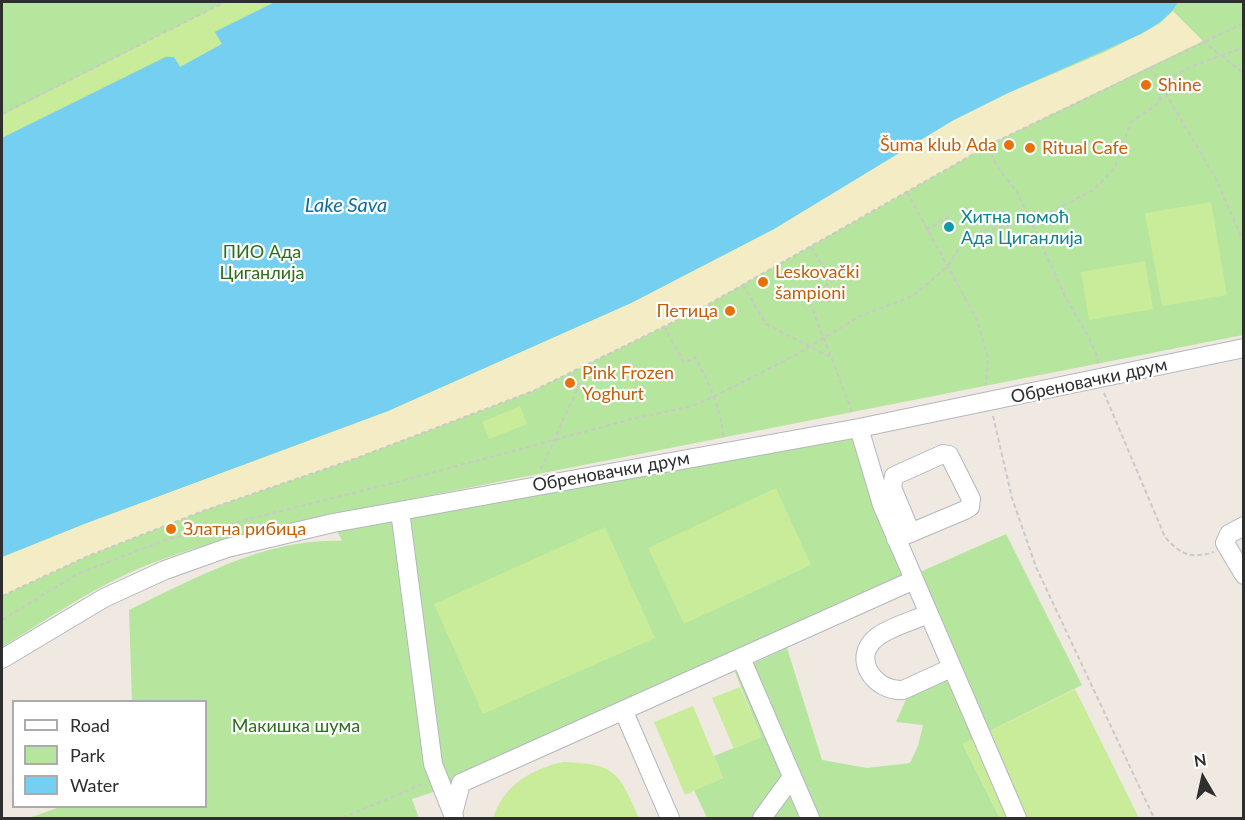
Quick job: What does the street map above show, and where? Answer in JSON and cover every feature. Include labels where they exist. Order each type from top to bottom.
[{"type":"street","name":"Обреновачки друм","points":[[2,659],[104,598],[196,558],[303,530],[859,428],[1244,348]]},
{"type":"street","points":[[859,428],[872,478],[904,536]]},
{"type":"street","points":[[904,536],[970,507],[972,499],[951,457],[946,454],[894,476],[892,488],[900,508],[904,536],[914,580],[1017,819]]},
{"type":"street","points":[[400,511],[433,764],[454,816]]},
{"type":"street","points":[[1244,526],[1226,538],[1227,548],[1244,575]]},
{"type":"street","points":[[454,816],[461,783],[624,712],[914,580]]},
{"type":"street","points":[[928,614],[877,637],[867,652],[868,669],[878,684],[894,691],[903,690],[951,668]]},
{"type":"street","points":[[741,658],[810,819]]},
{"type":"street","points":[[624,712],[670,819]]},
{"type":"street","points":[[762,819],[792,777]]},
{"type":"path","points":[[2,114],[225,2]]},
{"type":"path","points":[[2,596],[88,556],[203,511],[354,459],[533,391],[743,285],[987,147],[1244,23]]},
{"type":"path","points":[[1203,41],[1244,74]]},
{"type":"path","points":[[2,620],[77,574],[165,540],[692,406],[715,396],[860,316],[913,296],[948,266],[963,242],[970,237],[984,231],[1030,222],[1083,196],[1108,177],[1116,165],[1129,125],[1159,103],[1165,80],[1244,47]]},
{"type":"path","points":[[1150,67],[1216,179],[1244,243]]},
{"type":"path","points":[[987,147],[999,169],[1017,192],[1097,356]]},
{"type":"path","points":[[907,192],[926,230],[972,307],[984,341],[987,358],[985,402],[992,414],[1012,498],[1036,567],[1154,819]]},
{"type":"path","points":[[926,230],[951,215]]},
{"type":"path","points":[[811,247],[832,282],[808,297],[822,338],[859,428]]},
{"type":"path","points":[[743,285],[766,324],[830,357]]},
{"type":"path","points":[[664,326],[684,363],[695,357],[715,396],[721,415],[726,451]]},
{"type":"path","points":[[534,486],[588,363]]},
{"type":"path","points":[[1098,379],[1165,537],[1178,552],[1200,556],[1227,548]]},
{"type":"path","points":[[342,819],[438,778]]},
{"type":"green space","name":"ПИО Ада Циганлија","points":[[2,2],[1243,2],[1243,335],[310,519],[241,536],[195,548],[129,573],[80,599],[2,647]]},
{"type":"green space","points":[[225,2],[275,2],[215,31],[222,44],[180,67],[174,57],[166,56],[2,138],[2,115]]},
{"type":"green space","points":[[1211,202],[1227,295],[1162,306],[1145,213]]},
{"type":"green space","points":[[1145,261],[1153,309],[1089,320],[1081,272]]},
{"type":"green space","points":[[520,406],[527,424],[489,439],[482,422]]},
{"type":"green space","name":"Макишка шума","points":[[859,428],[920,572],[1006,534],[1082,685],[963,744],[1000,818],[707,818],[694,790],[723,778],[714,756],[761,737],[735,672],[787,648],[822,760],[867,768],[910,763],[918,746],[923,725],[896,722],[908,695],[951,668],[914,581],[461,783],[412,799],[419,818],[29,818],[57,808],[207,808],[207,700],[132,700],[129,610],[206,573],[259,553],[286,546],[342,541],[333,523]]},
{"type":"green space","points":[[776,488],[811,565],[684,624],[648,548]]},
{"type":"green space","points":[[605,527],[655,638],[483,714],[434,604]]},
{"type":"green space","points":[[740,687],[761,737],[734,749],[712,698]]},
{"type":"green space","points":[[1075,689],[1139,818],[1000,818],[963,744]]},
{"type":"green space","points":[[693,706],[723,778],[685,795],[654,722]]},
{"type":"green space","points":[[564,762],[595,765],[614,774],[626,791],[639,818],[493,818],[504,797],[520,780],[541,769]]},
{"type":"sand","points":[[1173,11],[1203,41],[993,143],[700,309],[533,391],[354,459],[203,511],[88,556],[2,596],[2,557],[84,524],[388,411],[631,303],[774,229],[951,121],[1008,93],[1107,51],[1159,24]]},
{"type":"water","name":"Lake Sava","points":[[275,2],[1178,2],[1167,16],[1141,34],[1008,93],[952,121],[774,229],[631,303],[388,411],[84,524],[2,557],[2,138],[166,57],[174,57],[180,67],[222,44],[215,32]]},
{"type":"place","name":"Shine","points":[[1146,85]]},
{"type":"place","name":"Šuma klub Ada","points":[[1009,145]]},
{"type":"place","name":"Ritual Cafe","points":[[1030,148]]},
{"type":"place","name":"Хитна помоћ Ада Циганлија","points":[[949,227]]},
{"type":"place","name":"Leskovački šampioni","points":[[763,282]]},
{"type":"place","name":"Петица","points":[[730,311]]},
{"type":"place","name":"Pink Frozen Yoghurt","points":[[570,383]]},
{"type":"place","name":"Златна рибица","points":[[171,529]]}]
